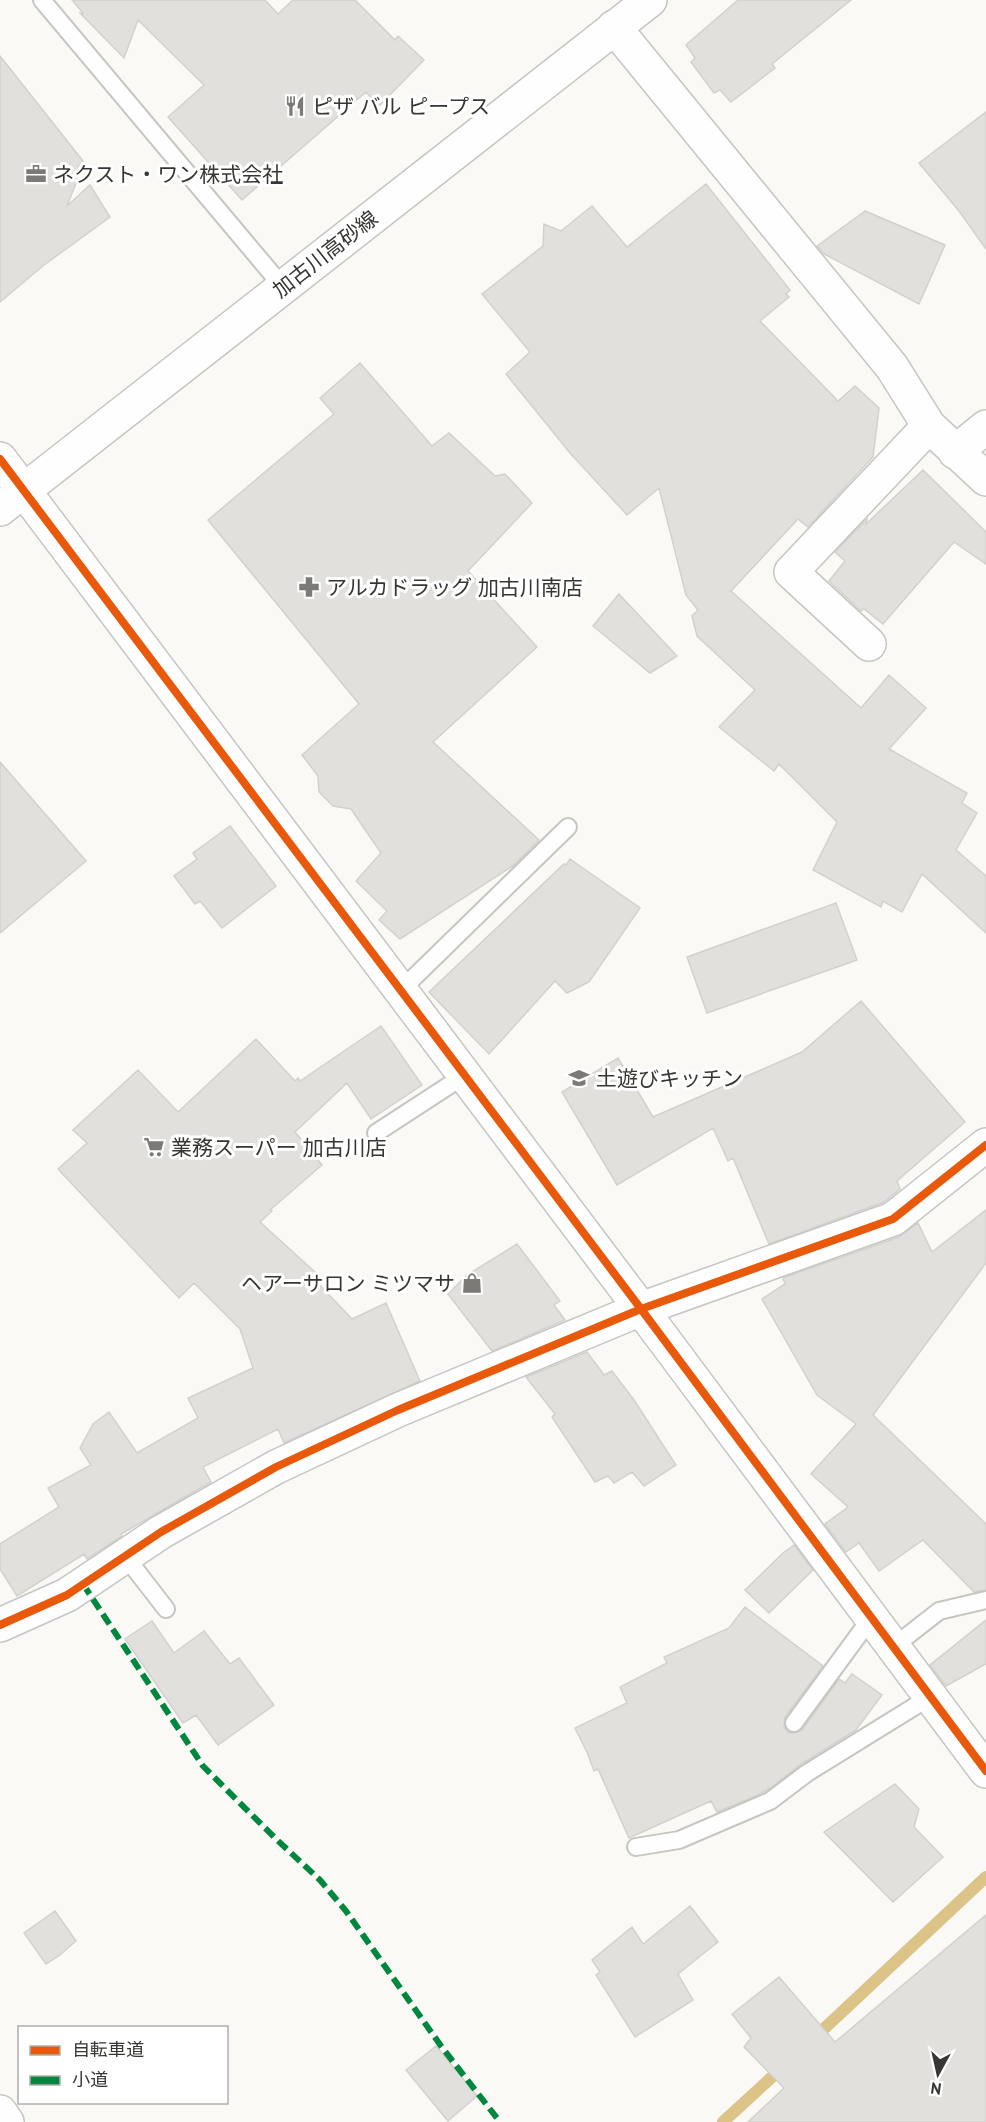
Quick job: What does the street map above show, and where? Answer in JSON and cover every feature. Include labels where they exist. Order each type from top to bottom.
[{"type":"street","name":"加古川高砂線","points":[[12,500],[650,0]]},
{"type":"street","points":[[614,27],[892,367],[929,426],[986,479]]},
{"type":"street","points":[[869,644],[791,572],[929,426]]},
{"type":"street","points":[[955,452],[986,427]]},
{"type":"street","points":[[0,459],[12,500],[401,990],[986,1771]]},
{"type":"street","points":[[0,1624],[66,1595],[161,1532],[276,1467],[398,1410],[641,1309],[893,1219],[986,1145]]},
{"type":"street","points":[[0,2112],[7,2122]]},
{"type":"lane","points":[[42,0],[283,287]]},
{"type":"lane","points":[[401,990],[568,827]]},
{"type":"lane","points":[[376,1133],[465,1075]]},
{"type":"lane","points":[[125,1556],[166,1609]]},
{"type":"lane","points":[[893,1647],[939,1611],[986,1600]]},
{"type":"lane","points":[[794,1723],[871,1618]]},
{"type":"lane","points":[[636,1847],[680,1840],[771,1801],[807,1773],[930,1697]]},
{"type":"building","points":[[72,0],[265,0],[278,14],[293,0],[355,0],[395,40],[398,36],[424,60],[379,106],[366,92],[242,200],[168,117],[204,85],[138,20],[124,58],[80,13],[83,13]]},
{"type":"building","points":[[738,0],[851,0],[772,64],[775,68],[731,102],[720,90],[714,93],[691,62],[695,58],[686,45]]},
{"type":"building","name":"ネクスト・ワン株式会社","points":[[0,56],[83,161],[78,166],[81,170],[67,206],[90,185],[110,217],[44,265],[0,302]]},
{"type":"building","points":[[986,112],[986,249],[959,211],[919,163]]},
{"type":"building","points":[[706,184],[790,290],[786,294],[789,297],[760,321],[838,401],[855,386],[879,408],[873,457],[808,527],[798,519],[731,591],[861,708],[889,675],[926,708],[889,749],[967,793],[962,803],[977,813],[956,850],[986,876],[986,933],[922,874],[902,912],[883,901],[881,907],[813,870],[837,822],[779,764],[774,771],[719,727],[755,690],[697,636],[692,616],[698,610],[686,595],[659,488],[627,515],[570,453],[506,374],[530,352],[482,294],[543,246],[544,224],[561,231],[592,206],[627,247]]},
{"type":"building","points":[[865,211],[945,245],[919,304],[824,254],[817,246]]},
{"type":"building","points":[[360,363],[432,446],[449,433],[495,476],[505,474],[532,503],[468,571],[537,647],[433,742],[539,840],[514,865],[400,939],[379,920],[387,911],[356,881],[381,853],[351,809],[333,806],[319,792],[318,776],[302,755],[359,704],[208,520],[334,414],[320,398]]},
{"type":"building","points":[[923,470],[986,532],[986,564],[954,542],[883,624],[864,609],[861,611],[829,581],[845,561],[835,552],[867,519],[866,524]]},
{"type":"building","points":[[619,594],[677,656],[650,673],[593,626]]},
{"type":"building","points":[[0,762],[86,861],[0,933]]},
{"type":"building","points":[[230,826],[276,886],[222,928],[200,901],[195,904],[174,876],[197,859],[193,853]]},
{"type":"building","points":[[570,859],[640,908],[589,982],[567,993],[555,981],[489,1054],[429,992]]},
{"type":"building","points":[[836,903],[857,960],[707,1013],[687,957]]},
{"type":"building","points":[[861,1001],[965,1122],[897,1181],[900,1189],[884,1202],[769,1244],[733,1158],[728,1161],[713,1128],[617,1185],[562,1092],[618,1058],[653,1117],[802,1052]]},
{"type":"building","points":[[381,1026],[422,1085],[371,1119],[347,1083],[295,1132],[322,1165],[270,1210],[272,1211],[260,1222],[316,1273],[312,1277],[352,1319],[386,1303],[420,1381],[284,1443],[278,1429],[203,1467],[211,1482],[121,1534],[122,1536],[87,1559],[84,1554],[17,1596],[0,1569],[0,1544],[59,1507],[48,1488],[91,1465],[80,1448],[93,1424],[109,1412],[137,1453],[198,1418],[188,1398],[253,1368],[240,1329],[194,1283],[179,1298],[58,1169],[87,1143],[73,1130],[138,1070],[178,1112],[256,1039],[295,1081],[298,1078],[300,1081]]},
{"type":"building","points":[[986,1210],[986,1263],[873,1415],[986,1524],[986,1590],[974,1592],[923,1540],[879,1571],[859,1543],[846,1552],[825,1524],[848,1507],[811,1474],[856,1424],[817,1395],[762,1299],[785,1284],[783,1278],[899,1237],[918,1223],[932,1252]]},
{"type":"building","points":[[517,1244],[560,1301],[554,1305],[565,1320],[492,1351],[448,1294],[467,1275]]},
{"type":"building","points":[[587,1352],[604,1375],[612,1371],[634,1400],[676,1465],[644,1486],[632,1472],[614,1483],[608,1476],[595,1482],[552,1417],[555,1414],[526,1377]]},
{"type":"building","points":[[794,1545],[813,1570],[769,1613],[745,1590]]},
{"type":"building","points":[[745,1607],[823,1666],[785,1717],[784,1727],[788,1732],[802,1730],[839,1679],[845,1683],[852,1674],[882,1695],[856,1730],[801,1764],[772,1787],[717,1812],[711,1801],[629,1838],[598,1769],[594,1771],[575,1728],[627,1703],[620,1687],[667,1663],[664,1657],[729,1628]]},
{"type":"building","points":[[986,1620],[986,1664],[946,1686],[930,1665]]},
{"type":"building","points":[[152,1621],[174,1653],[204,1631],[230,1664],[239,1658],[274,1705],[218,1745],[196,1715],[183,1723],[125,1639]]},
{"type":"building","points":[[895,1784],[919,1809],[914,1827],[943,1857],[893,1902],[824,1832]]},
{"type":"building","points":[[690,1906],[718,1942],[678,1974],[693,2000],[635,2037],[596,1975],[600,1972],[592,1960],[632,1927],[643,1944]]},
{"type":"building","points":[[55,1911],[76,1941],[46,1964],[24,1933]]},
{"type":"building","points":[[986,1915],[986,2122],[748,2122],[784,2088],[744,2047],[751,2038],[732,2014],[779,1977],[835,2042]]},
{"type":"building","points":[[436,2046],[477,2096],[448,2121],[406,2070]]},
{"type":"waterway","points":[[812,2040],[986,1877]]},
{"type":"waterway","points":[[723,2122],[784,2066]]},
{"type":"marked path","points":[[83,1584],[203,1766],[320,1880],[346,1911],[441,2046],[500,2122]]},
{"type":"cycle path","points":[[0,459],[986,1771]]},
{"type":"cycle path","points":[[0,1625],[67,1595],[161,1532],[276,1467],[398,1410],[641,1309],[893,1219],[986,1145]]},
{"type":"place","name":"ピザ バル ピープス","points":[[295,106]]},
{"type":"place","name":"ネクスト・ワン株式会社","points":[[36,174]]},
{"type":"place","name":"アルカドラッグ 加古川南店","points":[[309,587]]},
{"type":"place","name":"土遊びキッチン","points":[[579,1078]]},
{"type":"place","name":"業務スーパー 加古川店","points":[[154,1147]]},
{"type":"place","name":"ヘアーサロン ミツマサ","points":[[472,1283]]}]
